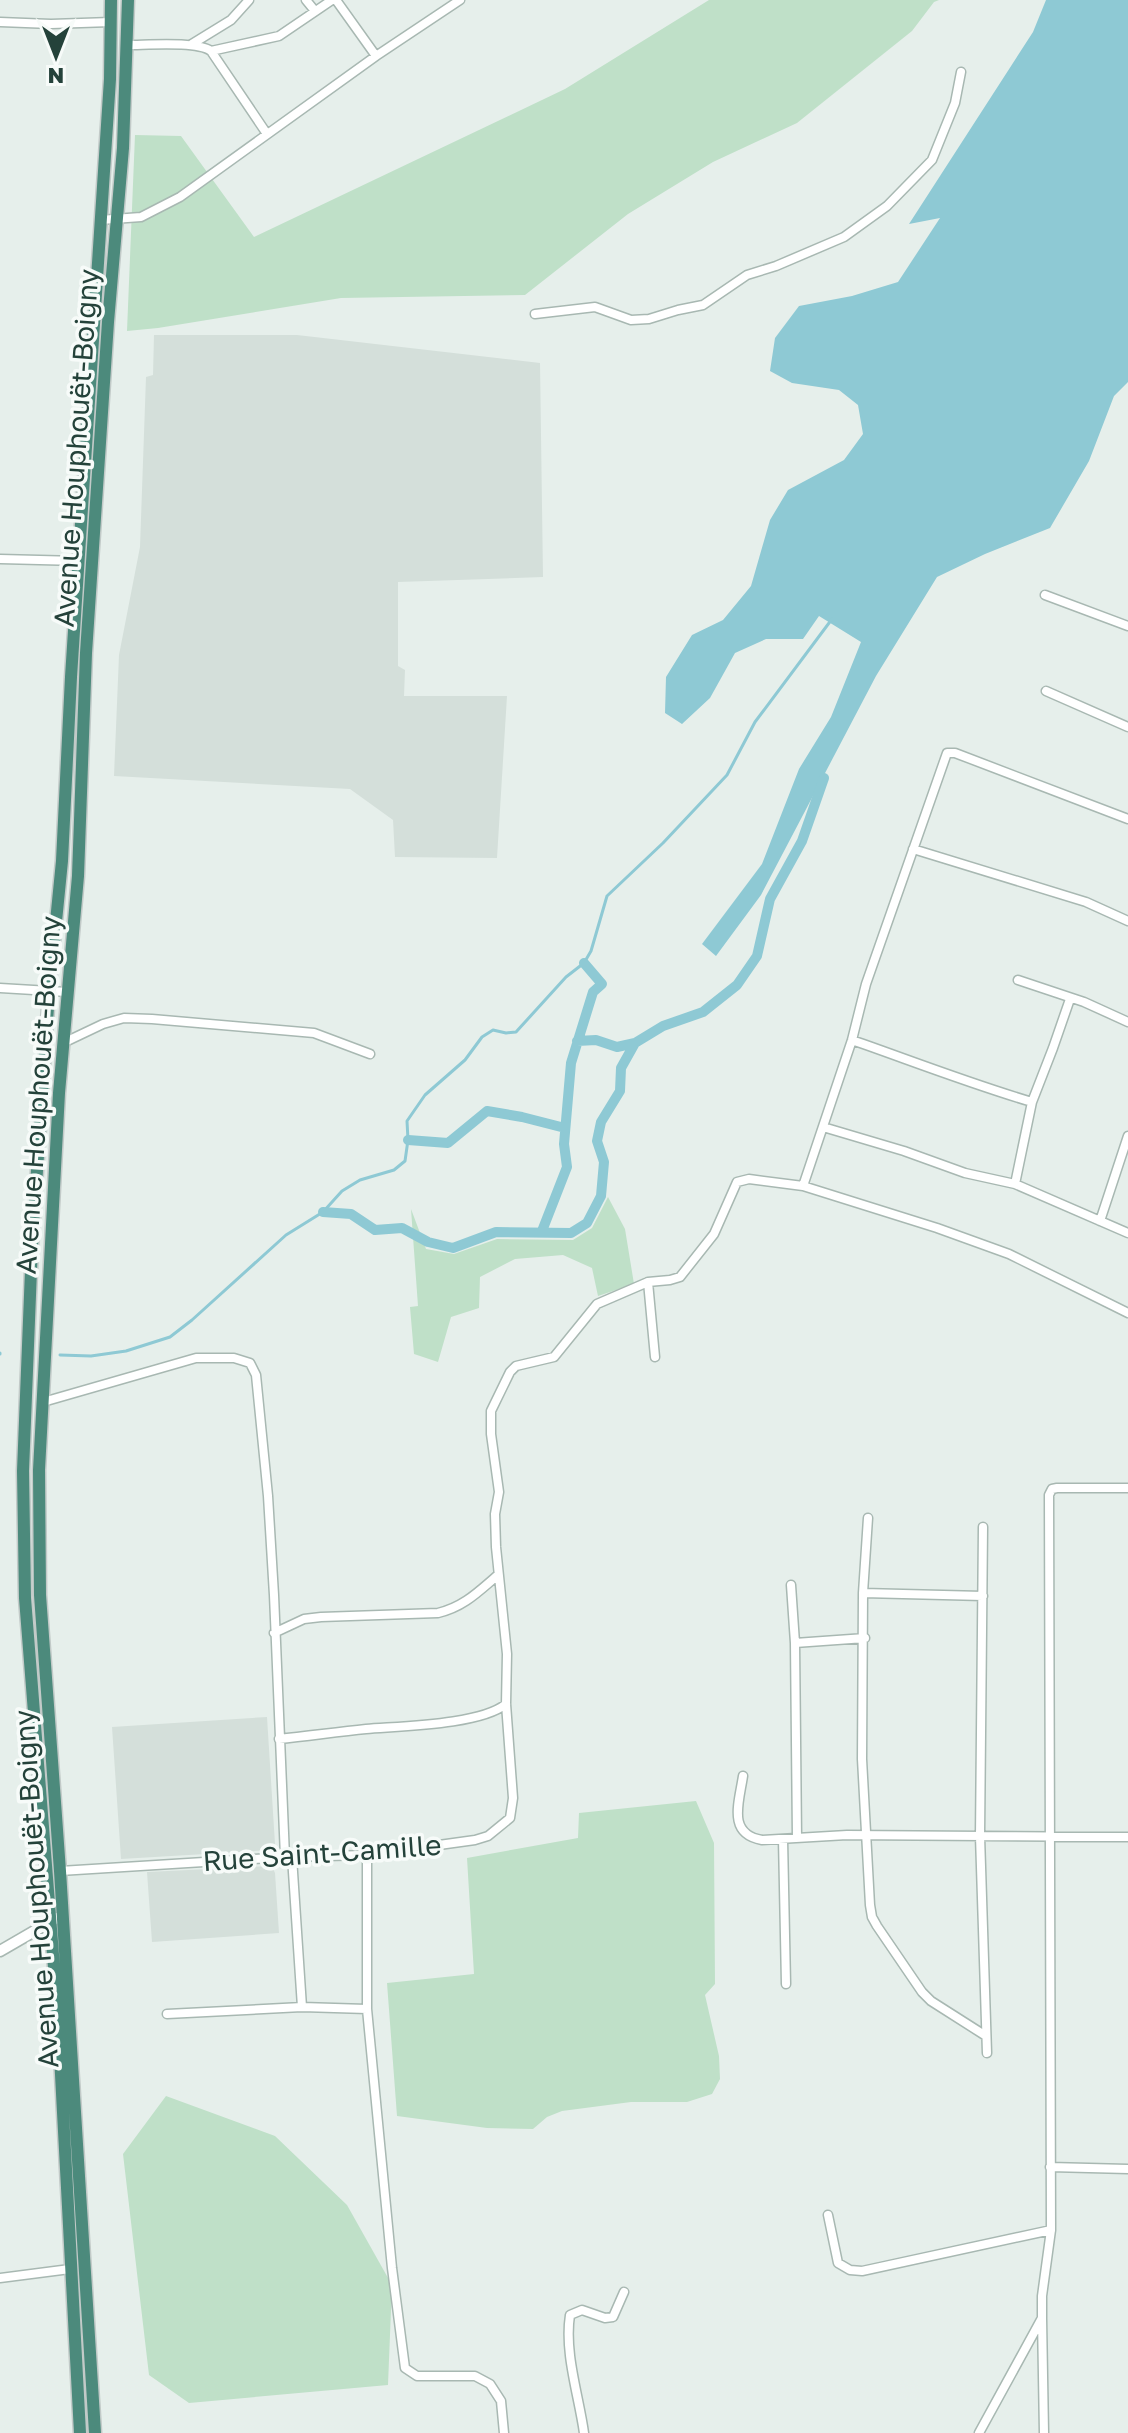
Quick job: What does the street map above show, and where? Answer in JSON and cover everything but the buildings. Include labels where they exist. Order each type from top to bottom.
[{"type":"highway","name":"Avenue Houphouët-Boigny","points":[[95,2433],[56,1918],[25,1598],[23,1471],[32,1245],[49,992],[62,861],[111,0]]},
{"type":"highway","name":"Avenue Houphouët-Boigny","points":[[80,2433],[59,2035],[56,1918],[60,1871],[40,1595],[39,1470],[63,1043],[78,876],[86,653],[128,0]]},
{"type":"street","points":[[192,44],[231,20],[249,0]]},
{"type":"street","points":[[306,0],[315,11]]},
{"type":"street","points":[[211,51],[279,36],[334,0],[376,56]]},
{"type":"street","points":[[100,220],[141,217],[180,197],[376,56],[460,0]]},
{"type":"street","points":[[0,22],[111,22]]},
{"type":"street","points":[[127,45],[192,44],[205,47],[211,51],[267,134]]},
{"type":"street","points":[[535,314],[595,307],[631,320],[649,319],[703,305],[747,275],[844,237],[887,206],[932,160],[955,103],[961,72]]},
{"type":"street","points":[[0,559],[79,561]]},
{"type":"street","points":[[1045,595],[1128,626]]},
{"type":"street","points":[[1046,691],[1128,727]]},
{"type":"street","points":[[803,1186],[852,1040],[866,984],[947,753],[1128,819]]},
{"type":"street","points":[[913,849],[1086,902],[1128,921]]},
{"type":"street","points":[[1018,980],[1084,1002],[1128,1022]]},
{"type":"street","points":[[0,988],[67,992]]},
{"type":"street","points":[[1015,1184],[1032,1102],[1070,999]]},
{"type":"street","points":[[63,1043],[103,1024],[124,1018],[152,1019],[314,1033],[370,1054]]},
{"type":"street","points":[[852,1040],[945,1075],[1032,1102]]},
{"type":"street","points":[[823,1127],[965,1173],[1015,1184],[1128,1233]]},
{"type":"street","points":[[1100,1221],[1128,1136]]},
{"type":"street","points":[[279,1739],[450,1722],[495,1711],[506,1704],[507,1654],[495,1514],[499,1492],[491,1411],[510,1372],[523,1363],[554,1357],[597,1304],[648,1282],[680,1277],[714,1234],[737,1182],[749,1179],[803,1186],[937,1228],[1009,1254],[1128,1313]]},
{"type":"street","points":[[648,1282],[655,1357]]},
{"type":"street","points":[[43,1402],[196,1358],[234,1358],[250,1363],[256,1375],[268,1496],[279,1739],[302,2007]]},
{"type":"street","points":[[1044,2433],[1042,2296],[1051,2230],[1049,1495],[1052,1489],[1057,1488],[1128,1488]]},
{"type":"street","points":[[868,1518],[863,1593],[862,1759],[872,1917],[922,1992],[986,2036]]},
{"type":"street","points":[[983,1527],[980,1836],[987,2053]]},
{"type":"street","points":[[274,1633],[304,1619],[452,1610],[471,1599],[498,1575]]},
{"type":"street","points":[[791,1585],[795,1643],[797,1838]]},
{"type":"street","points":[[863,1593],[983,1596]]},
{"type":"street","points":[[795,1643],[865,1638]]},
{"type":"street","name":"Rue Saint-Camille","points":[[60,1871],[367,1855],[488,1836],[510,1818],[513,1798],[506,1704]]},
{"type":"street","points":[[743,1776],[738,1819],[743,1833],[751,1839],[847,1835],[1128,1837]]},
{"type":"street","points":[[783,1839],[786,1984]]},
{"type":"street","points":[[367,1855],[367,2009],[392,2268],[405,2368],[417,2376],[475,2376],[490,2384],[501,2401],[504,2433]]},
{"type":"street","points":[[0,1951],[56,1918]]},
{"type":"street","points":[[167,2014],[302,2007],[367,2009]]},
{"type":"street","points":[[1050,2167],[1128,2169]]},
{"type":"street","points":[[828,2215],[838,2263],[850,2270],[862,2271],[1051,2230]]},
{"type":"street","points":[[0,2278],[70,2269]]},
{"type":"street","points":[[584,2433],[570,2349],[570,2315],[582,2310],[605,2318],[613,2317],[624,2292]]},
{"type":"street","points":[[979,2433],[1042,2318]]},
{"type":"shaded area","points":[[154,335],[297,335],[540,363],[543,577],[398,582],[398,666],[405,670],[404,696],[507,696],[497,858],[395,857],[393,820],[350,789],[114,776],[119,655],[140,547],[146,377],[153,375]]},
{"type":"shaded area","points":[[267,1717],[275,1844],[271,1850],[121,1859],[112,1727]]},
{"type":"shaded area","points":[[272,1866],[279,1933],[152,1942],[147,1872]]},
{"type":"green space","points":[[709,0],[939,0],[934,2],[912,31],[797,123],[713,162],[628,214],[525,295],[341,298],[127,331],[135,135],[181,136],[254,237],[565,89]]},
{"type":"green space","points":[[608,1197],[625,1229],[634,1284],[598,1296],[592,1268],[563,1255],[515,1259],[480,1277],[479,1308],[451,1317],[438,1362],[414,1354],[410,1307],[418,1306],[411,1209],[426,1249],[454,1254],[497,1239],[573,1240],[592,1228]]},
{"type":"green space","points":[[696,1801],[714,1843],[715,1984],[705,1995],[719,2056],[720,2079],[712,2094],[687,2102],[631,2102],[562,2111],[547,2117],[533,2129],[487,2128],[397,2116],[387,1983],[474,1974],[467,1858],[578,1838],[579,1813]]},
{"type":"green space","points":[[166,2096],[275,2136],[347,2205],[392,2285],[388,2385],[189,2403],[149,2375],[123,2154]]},
{"type":"water","points":[[1046,0],[1128,0],[1128,382],[1114,396],[1089,461],[1050,528],[937,577],[876,676],[761,895],[716,956],[702,944],[762,864],[799,769],[831,717],[861,642],[819,616],[803,639],[766,639],[735,653],[710,698],[682,724],[665,713],[666,677],[692,635],[723,620],[751,586],[770,520],[788,490],[844,460],[863,434],[858,405],[839,390],[792,383],[770,371],[775,338],[799,306],[852,296],[898,282],[940,218],[909,224],[1033,32]]},
{"type":"waterway","points":[[60,1355],[91,1356],[126,1351],[170,1337],[286,1235],[323,1212],[342,1191],[360,1180],[394,1170],[405,1161],[407,1121],[425,1095],[465,1060],[482,1037],[493,1030],[516,1032],[566,977],[584,963],[591,951],[607,896],[663,843],[727,775],[755,722],[832,619]]},
{"type":"waterway","points":[[577,1041],[596,1040],[617,1047],[635,1043],[663,1026],[703,1012],[737,985],[757,956],[770,899],[802,841],[824,778]]},
{"type":"waterway","points":[[542,1231],[567,1167],[564,1144],[571,1063],[593,992],[602,984],[584,963]]},
{"type":"waterway","points":[[323,1212],[351,1214],[375,1230],[402,1228],[428,1242],[453,1248],[496,1232],[571,1233],[587,1223],[601,1196],[604,1162],[597,1141],[601,1122],[620,1091],[621,1068],[635,1043]]},
{"type":"waterway","points":[[408,1140],[448,1143],[487,1111],[565,1128]]}]
